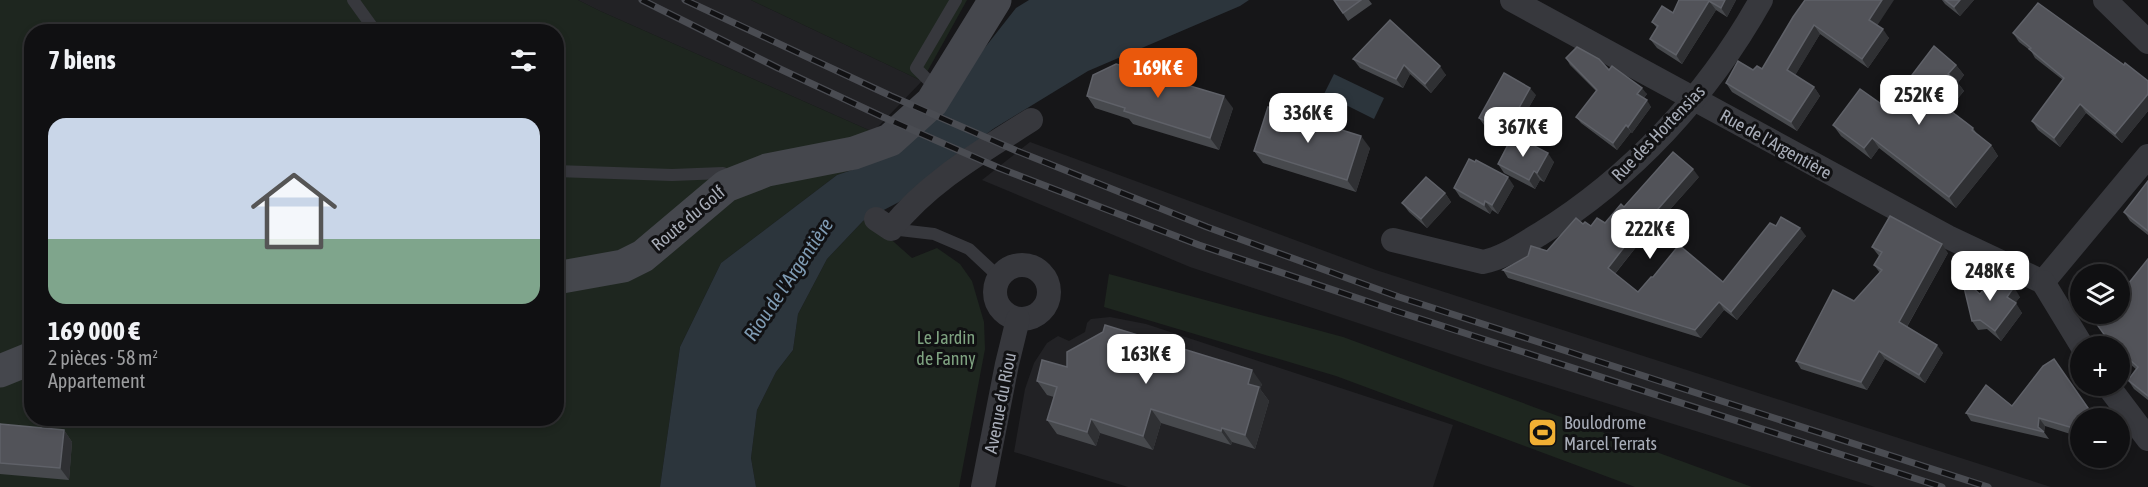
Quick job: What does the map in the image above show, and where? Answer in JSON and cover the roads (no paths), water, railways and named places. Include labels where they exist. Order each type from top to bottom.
[{"type":"street","points":[[941,88],[995,0]]},
{"type":"street","name":"Rue de l'Argentière","points":[[1512,0],[1948,237],[2043,282]]},
{"type":"street","name":"Rue des Hortensias","points":[[1394,240],[1482,262],[1495,260],[1562,220],[1596,197],[1631,165],[1695,99],[1748,23],[1761,0]]},
{"type":"street","points":[[2105,0],[2148,42]]},
{"type":"street","name":"Route du Golf","points":[[564,277],[622,266],[643,256],[726,186],[767,170],[854,153],[890,140],[932,102],[941,88]]},
{"type":"street","points":[[883,224],[907,208],[951,172],[1031,120]]},
{"type":"street","points":[[2076,336],[2043,282],[2148,156]]},
{"type":"street","points":[[1025,265],[1035,268],[1046,279],[1049,286],[1046,306],[1038,315],[1026,319],[1018,319],[1006,314],[999,306],[996,296],[999,277],[1006,270],[1015,266],[1025,265]]},
{"type":"street","name":"Avenue du Riou","points":[[983,487],[1018,319]]},
{"type":"street","points":[[0,371],[24,361]]},
{"type":"street","points":[[2116,396],[2148,439]]},
{"type":"lane","points":[[353,0],[370,24]]},
{"type":"lane","points":[[941,88],[931,83],[916,68],[956,0]]},
{"type":"lane","points":[[564,171],[672,176],[723,173]]},
{"type":"lane","points":[[883,224],[934,234],[969,249],[999,277]]},
{"type":"water","name":"Riou de l'Argentière","points":[[1029,0],[1249,0],[1240,6],[1088,71],[993,129],[899,202],[863,221],[827,259],[798,314],[793,350],[776,372],[757,410],[751,458],[756,487],[660,487],[680,347],[721,263],[837,175],[867,165],[972,64],[1016,8]]},
{"type":"water","points":[[1334,74],[1384,98],[1374,119],[1324,94]]},
{"type":"railway","points":[[642,0],[883,117],[999,168],[1199,245],[1942,487]]},
{"type":"railway","points":[[685,0],[891,96],[1017,151],[1207,227],[1399,297],[1988,487]]},
{"type":"place","name":"Boulodrome Marcel Terrats","points":[[1543,432]]},
{"type":"park label","name":"Le Jardin de Fanny","points":[[946,347]]}]
